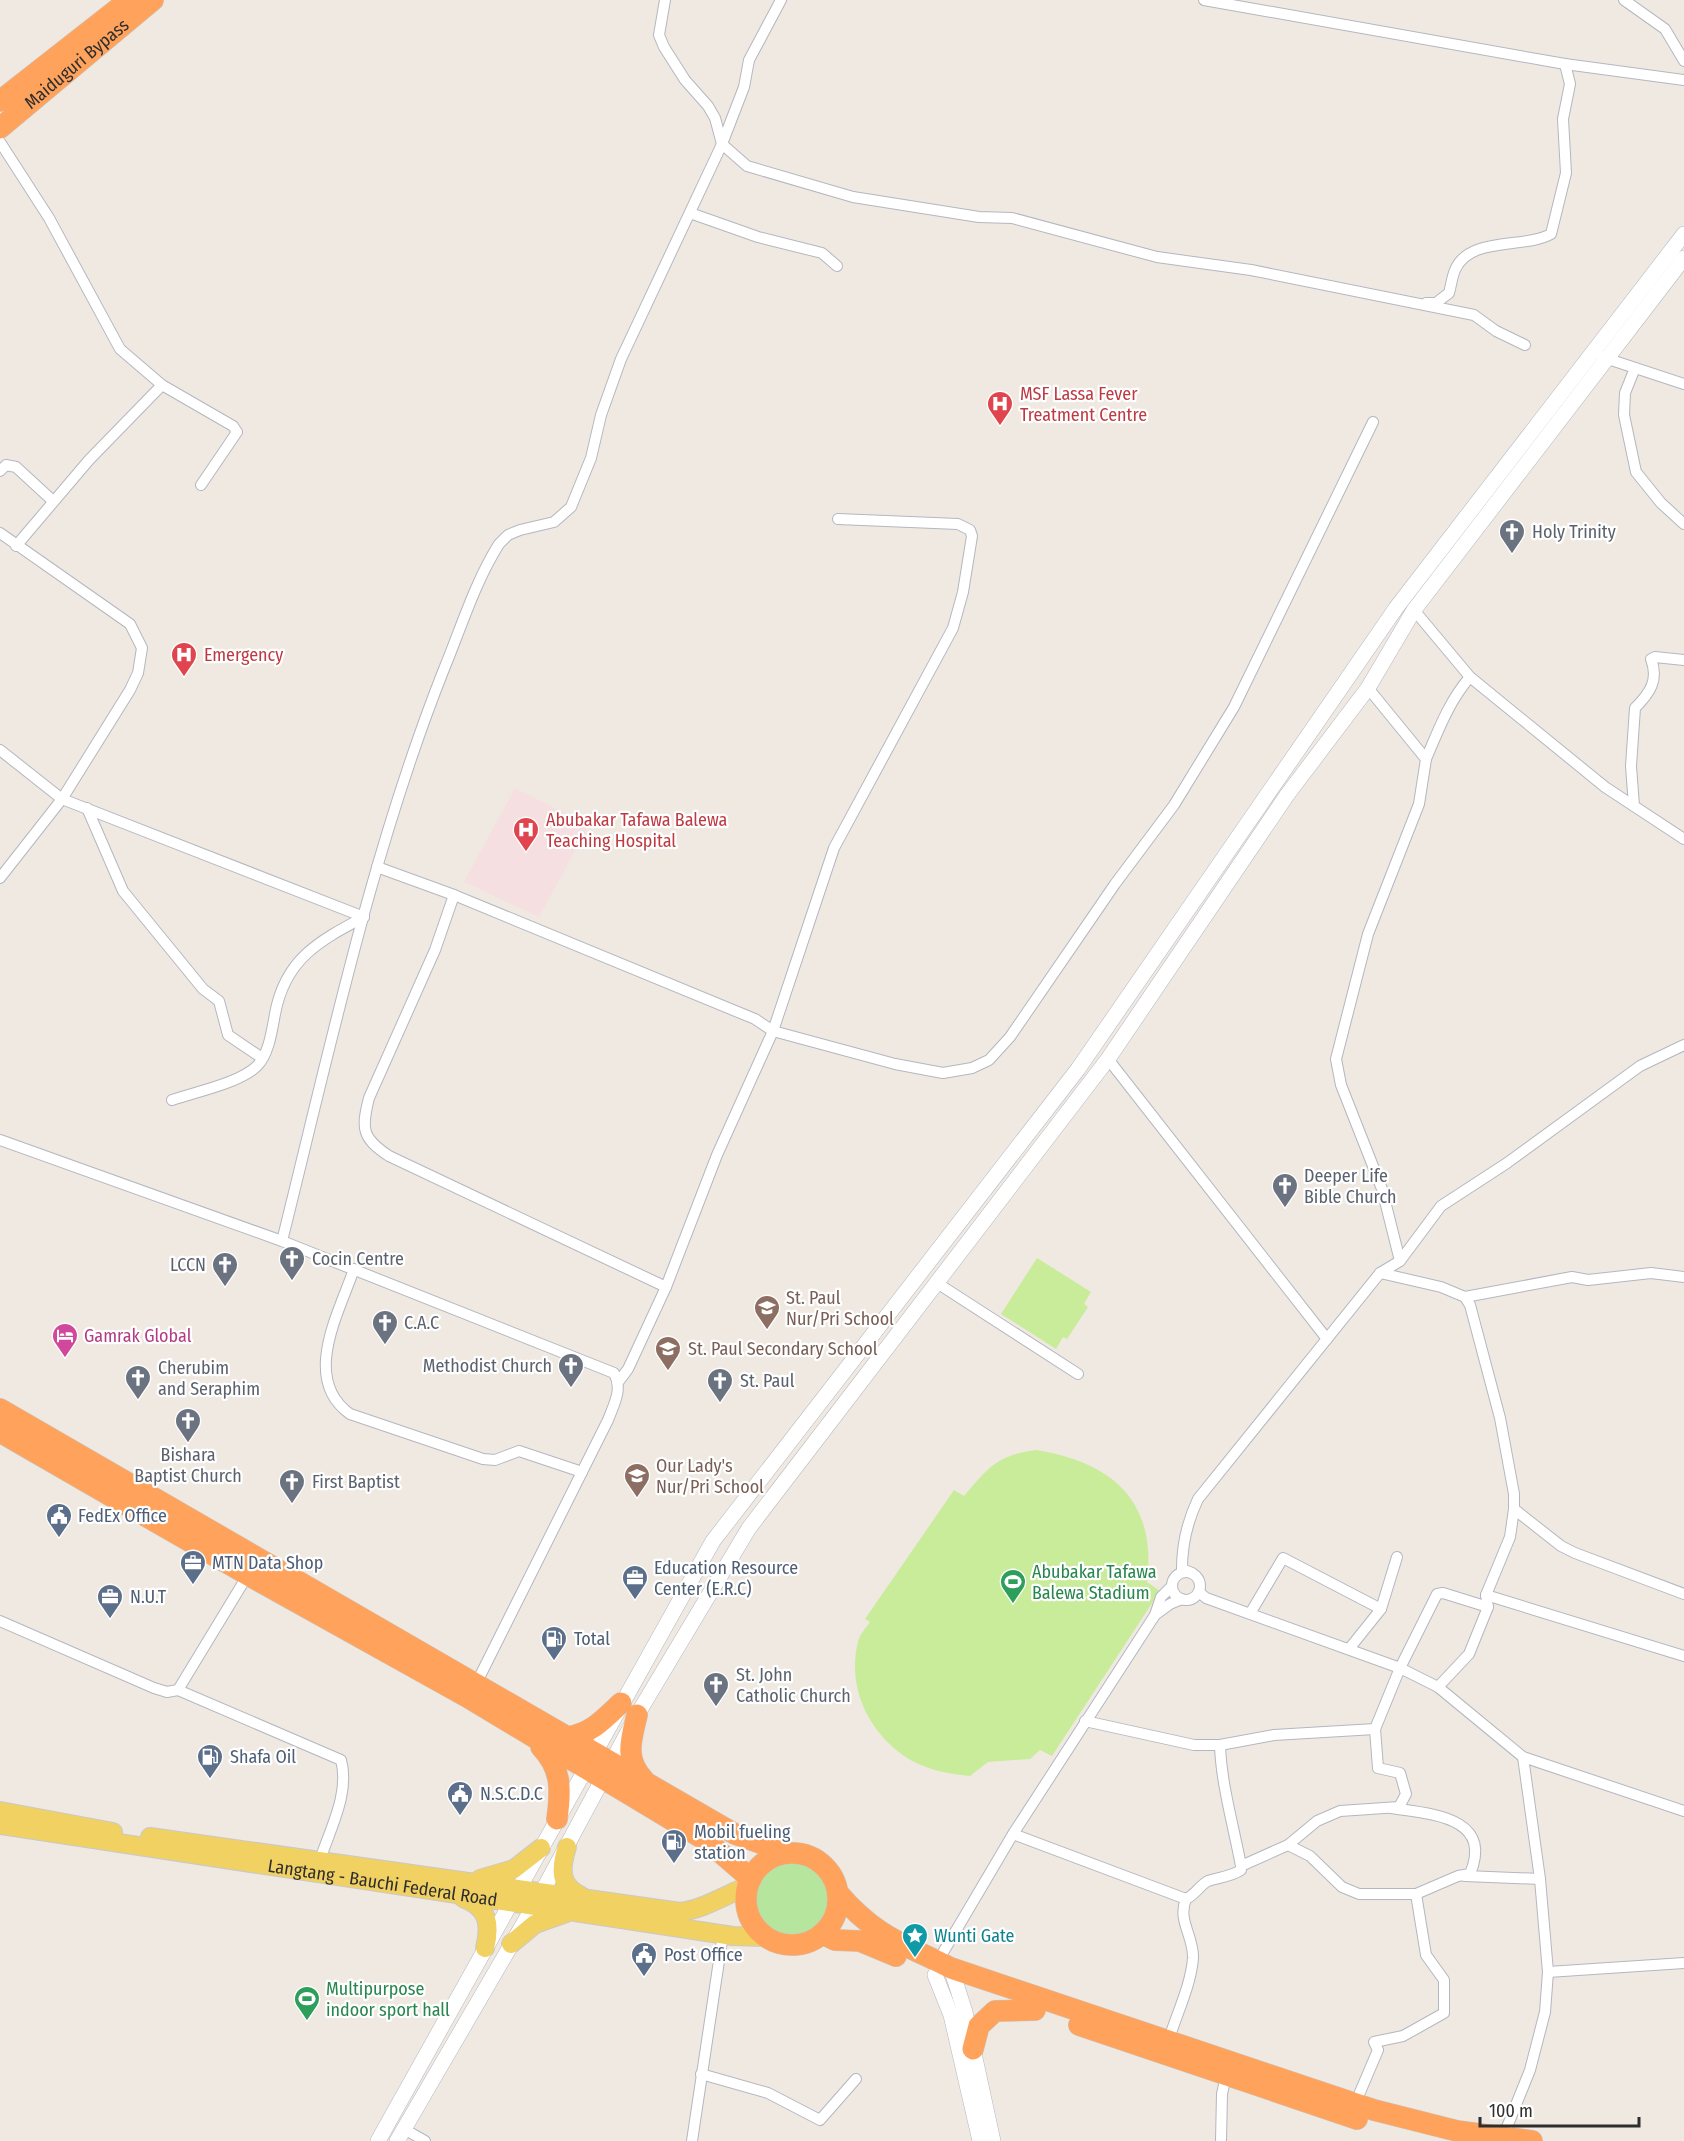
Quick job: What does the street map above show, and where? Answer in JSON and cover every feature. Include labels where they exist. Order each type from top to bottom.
[{"type":"highway","name":"Maiduguri Bypass","points":[[0,101],[129,0]]},
{"type":"highway","name":"Maiduguri Bypass","points":[[0,128],[153,0]]},
{"type":"highway","points":[[0,1409],[71,1462],[253,1567],[530,1735],[589,1760],[608,1771],[707,1841],[749,1883]]},
{"type":"highway","points":[[0,1432],[71,1462]]},
{"type":"highway","points":[[253,1567],[477,1682],[568,1737],[589,1760]]},
{"type":"highway","points":[[568,1737],[583,1735],[629,1709],[630,1758],[634,1770],[646,1782]]},
{"type":"highway","points":[[530,1735],[559,1773],[561,1786],[557,1819]]},
{"type":"highway","points":[[608,1771],[646,1782],[735,1834],[788,1854]]},
{"type":"highway","points":[[838,1893],[836,1916],[823,1934],[810,1942],[795,1946],[780,1944],[766,1937],[751,1920],[746,1898],[749,1883],[766,1862],[788,1854],[799,1854],[821,1863],[829,1872],[838,1893],[871,1927],[945,1972],[1169,2039],[1355,2104],[1415,2122],[1532,2141]]},
{"type":"highway","points":[[823,1934],[835,1940],[870,1944],[945,1972],[1035,2010],[1377,2126],[1438,2141]]},
{"type":"highway","points":[[973,2049],[979,2026],[995,2011],[1035,2010]]},
{"type":"main road","name":"Langtang - Bauchi Federal Road","points":[[0,1811],[112,1832],[466,1881],[538,1899],[572,1911],[723,1934],[766,1937]]},
{"type":"main road","name":"Langtang - Bauchi Federal Road","points":[[0,1825],[450,1894],[515,1895]]},
{"type":"main road","points":[[567,1847],[562,1864],[565,1883],[572,1891],[586,1898]]},
{"type":"main road","points":[[466,1881],[486,1878],[514,1869],[526,1862],[541,1848]]},
{"type":"main road","name":"Langtang - Bauchi Federal Road","points":[[538,1899],[586,1898],[680,1912],[706,1905],[749,1883]]},
{"type":"main road","points":[[450,1894],[472,1901],[485,1914],[489,1931],[485,1948]]},
{"type":"main road","points":[[511,1944],[535,1924],[572,1911]]},
{"type":"street","points":[[665,0],[659,34],[685,80],[708,106],[715,118],[722,144],[747,166],[853,197],[979,217],[1012,218],[1157,257],[1251,270],[1474,315],[1496,331],[1525,345]]},
{"type":"street","points":[[282,1241],[377,867],[422,725],[492,555],[508,535],[554,522],[571,507],[591,458],[601,415],[617,368],[722,144],[744,87],[749,60],[781,0]]},
{"type":"street","points":[[1204,0],[1565,64],[1684,80]]},
{"type":"street","points":[[1624,0],[1645,12],[1665,28],[1684,61]]},
{"type":"street","points":[[1417,303],[1436,303],[1449,293],[1455,270],[1462,259],[1492,243],[1537,242],[1551,234],[1566,173],[1563,119],[1570,84],[1565,64]]},
{"type":"street","points":[[0,142],[50,218],[120,349],[162,385],[233,426],[237,432],[201,485]]},
{"type":"street","points":[[690,213],[758,237],[822,253],[837,266]]},
{"type":"street","points":[[378,2141],[589,1760],[629,1709],[749,1528],[1108,1059],[1287,795],[1368,688],[1414,610],[1684,234]]},
{"type":"street","points":[[401,2135],[538,1899],[608,1771],[629,1709],[692,1577],[738,1505],[918,1279],[1095,1045],[1382,627],[1598,355],[1684,258]]},
{"type":"street","points":[[1598,355],[1684,384]]},
{"type":"street","points":[[1635,368],[1625,393],[1624,415],[1636,472],[1661,503],[1684,524]]},
{"type":"street","points":[[16,546],[53,501],[162,385]]},
{"type":"street","points":[[377,867],[454,896],[754,1019],[773,1030],[895,1064],[943,1073],[972,1068],[989,1060],[1010,1037],[1115,884],[1174,805],[1228,717],[1373,422]]},
{"type":"street","points":[[0,471],[6,465],[16,467],[53,501]]},
{"type":"street","points":[[619,1381],[628,1369],[666,1287],[717,1155],[773,1030],[834,848],[953,628],[963,592],[972,536],[970,530],[958,524],[838,519]]},
{"type":"street","points":[[0,533],[130,624],[142,648],[138,673],[130,690],[62,799],[0,878]]},
{"type":"street","points":[[1414,610],[1470,677],[1605,787],[1684,839]]},
{"type":"street","points":[[1634,806],[1631,757],[1635,708],[1652,692],[1655,668],[1651,659],[1662,657],[1684,660]]},
{"type":"street","points":[[1400,1261],[1382,1189],[1341,1085],[1336,1059],[1368,934],[1419,804],[1426,759],[1446,715],[1470,677]]},
{"type":"street","points":[[1368,688],[1426,759]]},
{"type":"street","points":[[0,750],[62,799],[364,916]]},
{"type":"street","points":[[87,808],[123,891],[203,989],[219,1001],[228,1035],[262,1058]]},
{"type":"street","points":[[454,896],[435,950],[369,1098],[365,1120],[366,1135],[372,1145],[389,1156],[666,1287]]},
{"type":"street","points":[[172,1100],[236,1078],[259,1065],[284,984],[295,966],[314,945],[364,916]]},
{"type":"street","points":[[1095,1045],[1327,1339]]},
{"type":"street","points":[[1222,1602],[1203,1591],[1195,1576],[1182,1569],[1186,1526],[1198,1499],[1380,1273],[1400,1261],[1441,1206],[1507,1163],[1640,1066],[1684,1046]]},
{"type":"street","points":[[0,1140],[282,1241],[615,1373],[619,1381],[619,1391],[608,1420],[477,1682]]},
{"type":"street","points":[[354,1269],[325,1352],[327,1381],[338,1405],[350,1413],[483,1459],[495,1461],[519,1451],[582,1472]]},
{"type":"street","points":[[1380,1273],[1441,1287],[1465,1297],[1572,1276],[1588,1280],[1651,1273],[1684,1277]]},
{"type":"street","points":[[937,1283],[1078,1374]]},
{"type":"street","points":[[1438,1686],[1469,1654],[1488,1607],[1486,1595],[1510,1537],[1514,1509],[1500,1418],[1470,1305],[1465,1297]]},
{"type":"street","points":[[1514,1509],[1561,1546],[1684,1594]]},
{"type":"street","points":[[1182,1552],[1175,1568],[1180,1573],[1195,1576]]},
{"type":"street","points":[[1349,1649],[1381,1608],[1397,1557]]},
{"type":"street","points":[[1251,1612],[1283,1558],[1381,1608]]},
{"type":"street","points":[[178,1690],[253,1567]]},
{"type":"street","points":[[980,2141],[951,2015],[945,1972],[1013,1833],[1155,1615],[1161,1598],[1180,1573]]},
{"type":"street","points":[[1195,1576],[1199,1592],[1206,1598],[1251,1612],[1400,1668],[1438,1686],[1523,1757],[1684,1811]]},
{"type":"street","points":[[1172,1586],[1175,1594],[1182,1599]]},
{"type":"street","points":[[1155,1615],[1182,1599],[1192,1599],[1199,1592]]},
{"type":"street","points":[[1241,1866],[1288,1845],[1317,1821],[1340,1811],[1399,1807],[1406,1794],[1400,1773],[1378,1768],[1375,1729],[1400,1668],[1437,1594],[1443,1593],[1488,1607]]},
{"type":"street","points":[[1486,1595],[1684,1656]]},
{"type":"street","points":[[0,1622],[154,1688],[167,1692],[178,1690],[341,1760],[344,1771],[341,1798],[320,1860]]},
{"type":"street","points":[[1085,1721],[1174,1743],[1220,1745],[1274,1735],[1375,1729]]},
{"type":"street","points":[[1169,2039],[1186,1988],[1193,1957],[1181,1910],[1186,1899],[1194,1895],[1206,1882],[1233,1875],[1241,1870],[1221,1768],[1220,1745]]},
{"type":"street","points":[[1503,2137],[1530,2070],[1545,2012],[1548,1972],[1540,1879],[1523,1757]]},
{"type":"street","points":[[1288,1845],[1310,1856],[1332,1879],[1352,1892],[1368,1895],[1416,1894],[1458,1876],[1470,1874],[1474,1863],[1475,1842],[1467,1829],[1432,1813],[1382,1807]]},
{"type":"street","points":[[1013,1833],[1186,1899]]},
{"type":"street","points":[[1458,1876],[1540,1879]]},
{"type":"street","points":[[1355,2104],[1378,2050],[1374,2042],[1403,2036],[1444,2013],[1444,1980],[1426,1955],[1416,1894]]},
{"type":"street","points":[[692,2141],[723,1934]]},
{"type":"street","points":[[1548,1972],[1684,1963]]},
{"type":"street","points":[[945,1972],[973,2049],[993,2141]]},
{"type":"street","points":[[701,2074],[768,2093],[820,2120],[856,2079]]},
{"type":"street","points":[[1221,2141],[1222,2094],[1226,2075]]},
{"type":"street","points":[[391,2120],[401,2135],[425,2141]]},
{"type":"shaded area","name":"Abubakar Tafawa Balewa Teaching Hospital","points":[[515,788],[589,825],[539,917],[464,882]]},
{"type":"green space","points":[[1037,1258],[1091,1292],[1084,1304],[1088,1307],[1067,1339],[1063,1337],[1056,1349],[1001,1314]]},
{"type":"green space","name":"Abubakar Tafawa Balewa Stadium","points":[[1037,1450],[1064,1456],[1088,1465],[1108,1476],[1124,1490],[1137,1508],[1145,1529],[1148,1554],[1147,1582],[1160,1591],[1052,1756],[1040,1750],[1030,1759],[988,1762],[970,1776],[927,1768],[911,1761],[891,1745],[870,1720],[863,1706],[855,1675],[855,1658],[861,1634],[870,1622],[865,1619],[954,1490],[964,1496],[995,1464],[1012,1455]]},
{"type":"green space","points":[[791,1859],[806,1862],[819,1871],[828,1884],[831,1899],[828,1914],[819,1927],[806,1936],[791,1939],[776,1936],[763,1927],[754,1914],[751,1899],[754,1884],[763,1871],[776,1862]]},
{"type":"place","name":"MSF Lassa Fever Treatment Centre","points":[[1000,427]]},
{"type":"place","name":"Holy Trinity","points":[[1512,555]]},
{"type":"place","name":"Emergency","points":[[184,678]]},
{"type":"place","name":"Abubakar Tafawa Balewa Teaching Hospital","points":[[526,853]]},
{"type":"place","name":"Deeper Life Bible Church","points":[[1285,1209]]},
{"type":"place","name":"Cocin Centre","points":[[292,1282]]},
{"type":"place","name":"LCCN","points":[[225,1288]]},
{"type":"place","name":"St. Paul Nur/Pri School","points":[[767,1331]]},
{"type":"place","name":"C.A.C","points":[[385,1346]]},
{"type":"place","name":"Gamrak Global","points":[[65,1359]]},
{"type":"place","name":"St. Paul Secondary School","points":[[668,1372]]},
{"type":"place","name":"Methodist Church","points":[[571,1389]]},
{"type":"place","name":"Cherubim and Seraphim","points":[[138,1401]]},
{"type":"place","name":"St. Paul","points":[[720,1404]]},
{"type":"place","name":"Bishara Baptist Church","points":[[188,1444]]},
{"type":"place","name":"Our Lady's Nur/Pri School","points":[[637,1499]]},
{"type":"place","name":"First Baptist","points":[[292,1505]]},
{"type":"place","name":"FedEx Office","points":[[59,1539]]},
{"type":"place","name":"MTN Data Shop","points":[[193,1586]]},
{"type":"place","name":"Education Resource Center (E.R.C)","points":[[635,1601]]},
{"type":"place","name":"Abubakar Tafawa Balewa Stadium","points":[[1013,1605]]},
{"type":"place","name":"N.U.T","points":[[110,1620]]},
{"type":"place","name":"Total","points":[[554,1662]]},
{"type":"place","name":"St. John Catholic Church","points":[[716,1708]]},
{"type":"place","name":"Shafa Oil","points":[[210,1780]]},
{"type":"place","name":"N.S.C.D.C","points":[[460,1817]]},
{"type":"place","name":"Mobil fueling station","points":[[674,1865]]},
{"type":"place","name":"Wunti Gate","points":[[915,1959]]},
{"type":"place","name":"Post Office","points":[[644,1978]]},
{"type":"place","name":"Multipurpose indoor sport hall","points":[[307,2022]]}]
